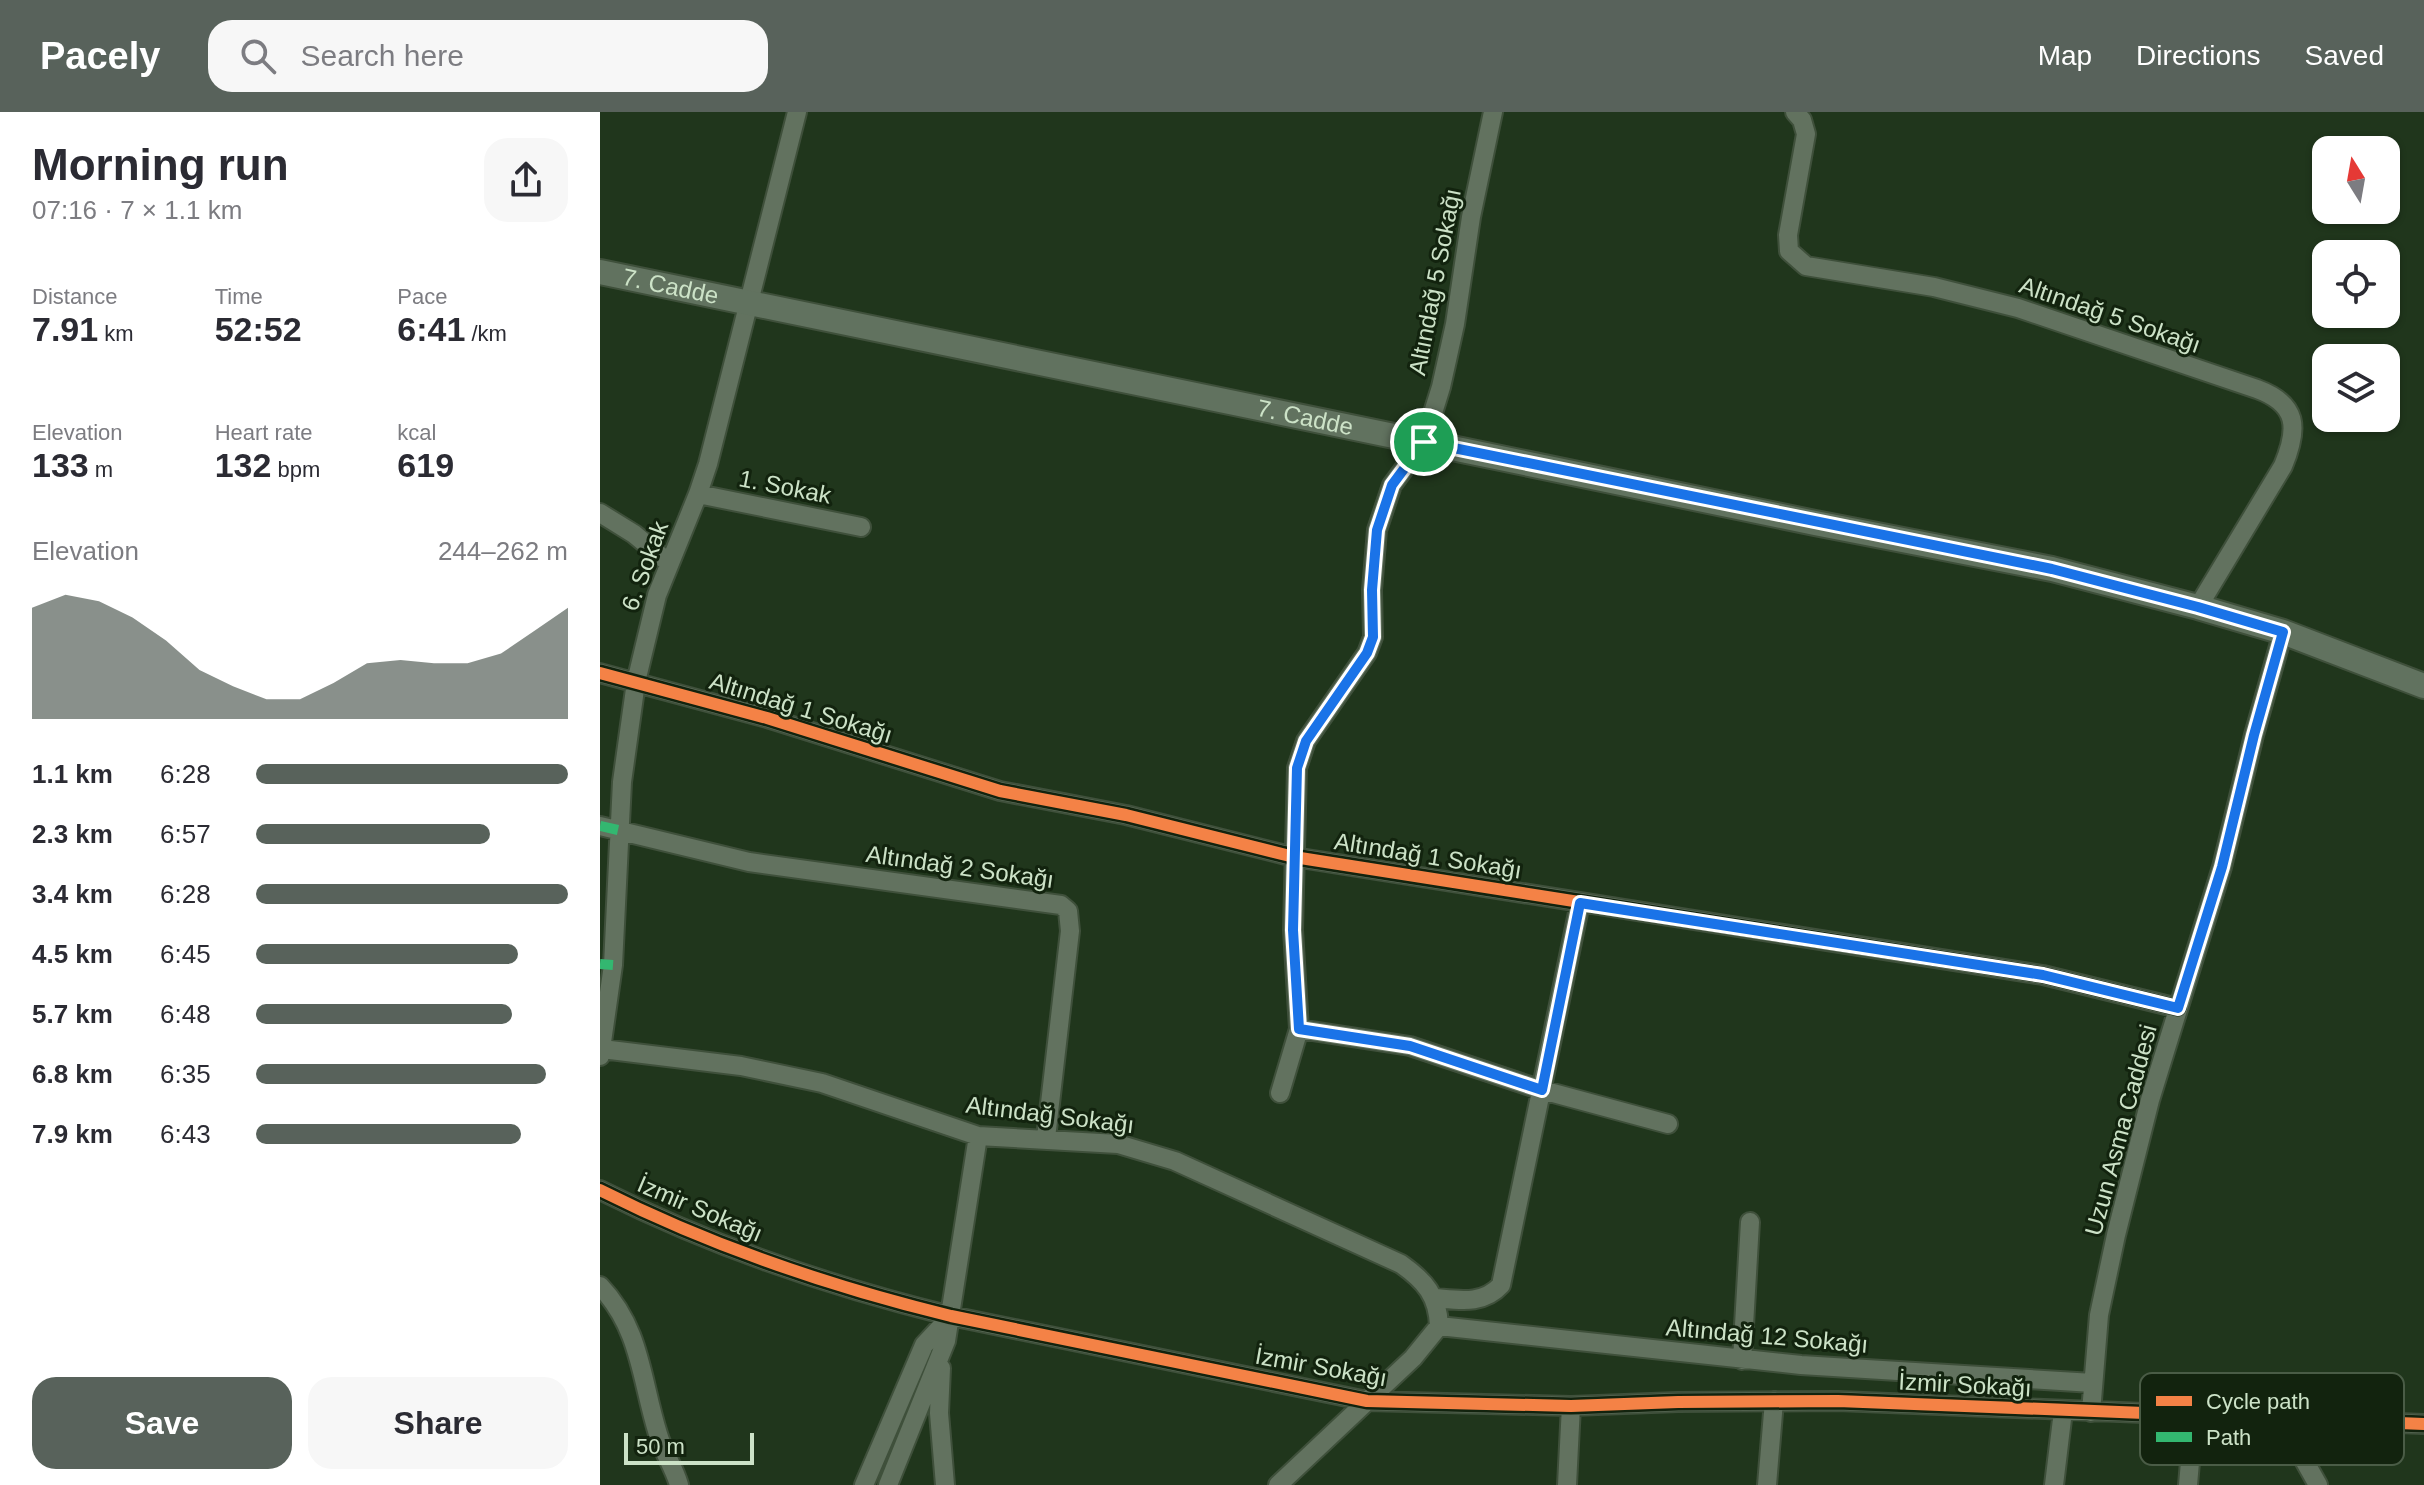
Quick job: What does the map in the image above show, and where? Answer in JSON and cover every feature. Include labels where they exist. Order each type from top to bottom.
[{"type":"main road","name":"7. Cadde","points":[[600,272],[2052,569],[2283,632],[2424,686]]},
{"type":"street","name":"6. Sokak","points":[[601,1052],[609,828],[624,768],[636,682],[649,623],[669,563],[698,494],[797,112]]},
{"type":"street","name":"Altındağ 5 Sokağı","points":[[1280,1093],[1299,1029],[1293,930],[1295,785],[1301,754],[1324,714],[1367,653],[1373,637],[1372,590],[1377,530],[1392,485],[1424,442],[1455,324],[1471,217],[1493,112]]},
{"type":"street","name":"Altındağ 5 Sokağı","points":[[1795,112],[1802,120],[1806,134],[1788,235],[1789,251],[1806,266],[1934,287],[2018,308],[2257,389],[2275,396],[2286,405],[2292,432],[2290,449],[2283,466],[2198,607]]},
{"type":"street","name":"1. Sokak","points":[[698,494],[861,527]]},
{"type":"street","points":[[600,513],[634,534],[669,563]]},
{"type":"street","name":"Uzun Asma Caddesi","points":[[2091,1412],[2099,1315],[2116,1235],[2150,1100],[2222,867],[2283,632]]},
{"type":"street","name":"Altındağ 1 Sokağı","points":[[600,673],[767,718],[985,787],[1126,815],[1294,857],[2043,975],[2178,1008]]},
{"type":"street","name":"Altındağ 2 Sokağı","points":[[609,828],[749,862],[1061,905],[1068,911],[1070,931],[1046,1138]]},
{"type":"street","points":[[1278,1485],[1413,1358],[1439,1326],[1435,1298],[1470,1301],[1493,1294],[1501,1285],[1580,903]]},
{"type":"street","points":[[1299,1029],[1410,1046],[1542,1090],[1668,1124]]},
{"type":"street","name":"Altındağ Sokağı","points":[[601,1052],[741,1066],[822,1083],[978,1136],[1118,1144],[1175,1161],[1390,1258],[1416,1275],[1435,1298]]},
{"type":"street","points":[[888,1485],[941,1357],[951,1316],[978,1136]]},
{"type":"street","name":"İzmir Sokağı","points":[[600,1190],[692,1233],[832,1285],[951,1316],[1367,1401],[1571,1406],[1838,1401],[2140,1414]]},
{"type":"street","points":[[1742,1360],[1750,1222]]},
{"type":"street","points":[[600,1286],[620,1309],[629,1326],[657,1433],[679,1485]]},
{"type":"street","points":[[864,1485],[924,1345],[951,1316]]},
{"type":"street","name":"Altındağ 12 Sokağı","points":[[1439,1326],[1742,1360],[2093,1383]]},
{"type":"street","points":[[941,1357],[939,1413],[945,1485]]},
{"type":"street","points":[[1767,1485],[1774,1401]]},
{"type":"street","points":[[1567,1485],[1571,1406]]},
{"type":"street","points":[[2054,1485],[2063,1411]]},
{"type":"street","name":"İzmir Sokağı","points":[[2404,1423],[2424,1424]]},
{"type":"street","points":[[2188,1485],[2190,1465]]},
{"type":"street","points":[[2307,1465],[2318,1485]]},
{"type":"marked path","points":[[600,826],[618,830]]},
{"type":"marked path","points":[[600,964],[613,965]]},
{"type":"cycle path","points":[[600,673],[767,718],[1000,791],[1126,815],[1294,857],[2043,975],[2178,1008]]},
{"type":"cycle path","points":[[600,1190],[728,1247],[816,1278],[905,1304],[1367,1401],[1571,1406],[1838,1401],[2140,1413]]},
{"type":"cycle path","points":[[2404,1423],[2424,1424]]},
{"type":"route","points":[[1424,442],[2052,569],[2283,632],[2222,867],[2178,1008],[2043,975],[1580,903],[1542,1090],[1410,1046],[1299,1029],[1293,930],[1297,768],[1306,741],[1367,653],[1373,637],[1373,559],[1377,530],[1392,485],[1424,442]]}]
